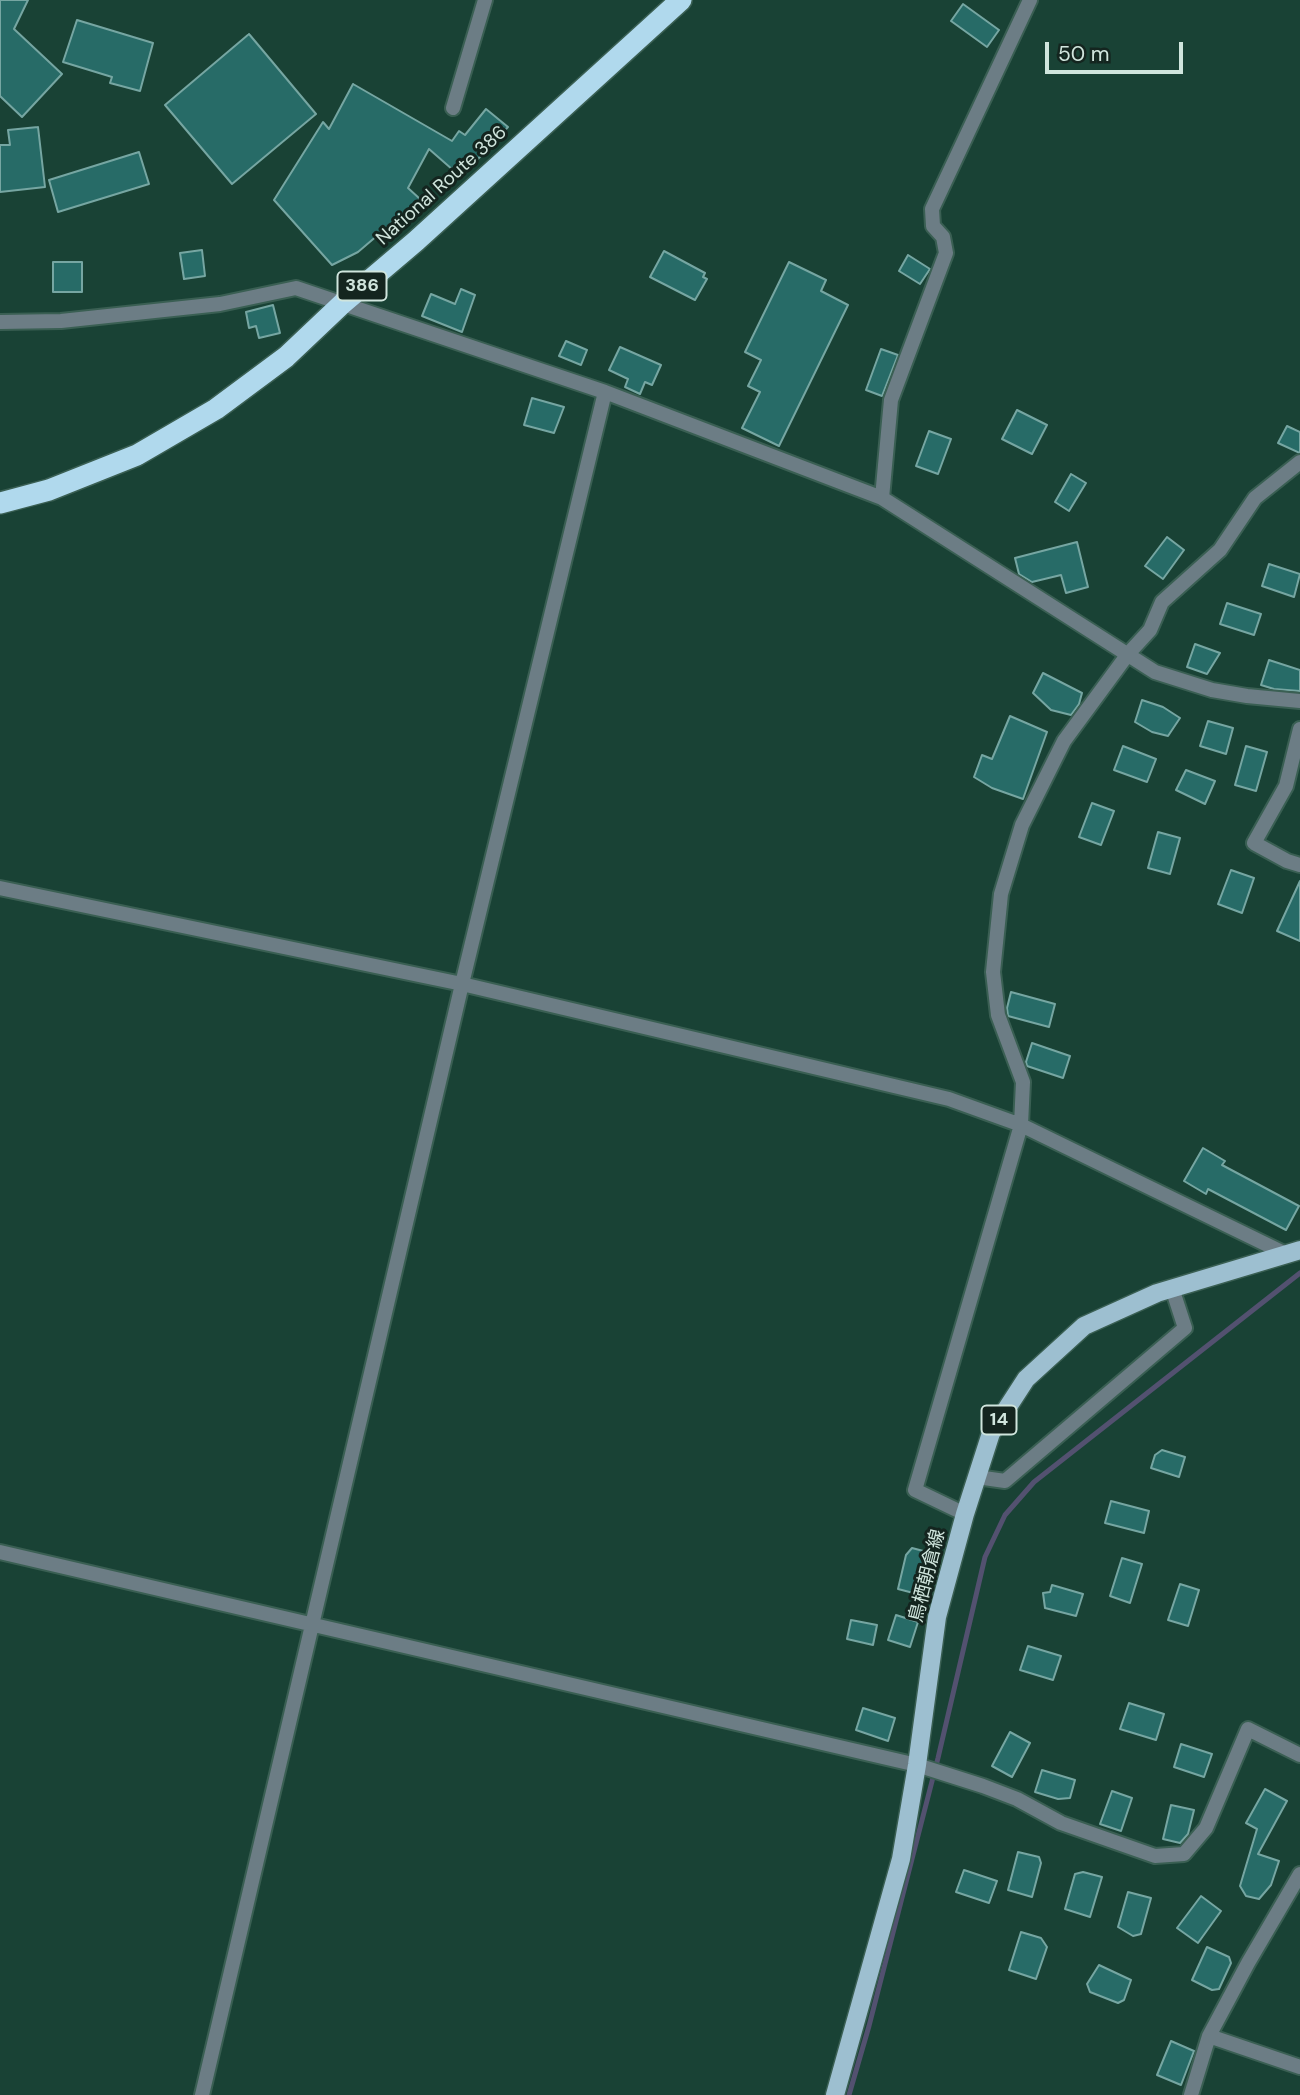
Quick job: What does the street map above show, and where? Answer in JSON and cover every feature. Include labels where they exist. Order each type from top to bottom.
[{"type":"highway","name":"National Route 386","points":[[0,503],[49,490],[138,456],[216,409],[286,357],[681,0]]},
{"type":"main road","name":"鳥栖朝倉線","points":[[835,2095],[901,1859],[937,1617],[965,1514],[991,1433],[1026,1379],[1084,1326],[1157,1293],[1294,1252]]},
{"type":"street","points":[[453,108],[485,0]]},
{"type":"street","points":[[882,498],[891,400],[946,253],[943,237],[933,226],[932,209],[1030,0]]},
{"type":"street","points":[[0,322],[61,321],[220,304],[296,288],[605,392],[882,498],[1155,672],[1212,690],[1300,701]]},
{"type":"street","points":[[202,2095],[462,984],[605,392]]},
{"type":"street","points":[[965,1514],[915,1490],[1021,1125],[1023,1082],[998,1015],[993,972],[1002,894],[1022,825],[1064,741],[1128,654],[1150,630],[1162,602],[1220,550],[1255,498],[1300,462]]},
{"type":"street","points":[[1300,729],[1286,786],[1254,843],[1300,865]]},
{"type":"street","points":[[0,888],[462,984],[949,1099],[1021,1125],[1294,1252]]},
{"type":"street","points":[[977,1477],[1004,1481],[1185,1328],[1172,1288]]},
{"type":"street","points":[[0,1552],[917,1765],[984,1786],[1017,1799],[1061,1823],[1155,1856],[1184,1854],[1206,1828],[1248,1729],[1300,1755]]},
{"type":"street","points":[[1191,2095],[1209,2035],[1300,1874]]},
{"type":"street","points":[[1209,2035],[1300,2067]]},
{"type":"building","points":[[0,0],[28,0],[14,29],[62,74],[22,117],[0,96]]},
{"type":"building","points":[[963,4],[999,30],[987,47],[951,21]]},
{"type":"building","points":[[77,20],[153,43],[140,91],[110,83],[112,77],[63,62]]},
{"type":"building","points":[[249,34],[316,114],[232,184],[165,105]]},
{"type":"building","points":[[353,84],[452,141],[459,131],[465,135],[486,109],[508,127],[461,177],[429,149],[408,188],[420,199],[358,252],[332,265],[274,200],[323,122],[329,129]]},
{"type":"building","points":[[38,127],[45,187],[0,192],[0,145],[10,145],[8,130]]},
{"type":"building","points":[[139,152],[149,184],[58,212],[49,180]]},
{"type":"building","points":[[202,250],[205,276],[184,279],[180,253]]},
{"type":"building","points":[[664,251],[705,273],[703,277],[707,279],[695,300],[650,277]]},
{"type":"building","points":[[908,255],[930,269],[920,284],[899,271]]},
{"type":"building","points":[[53,262],[82,262],[82,292],[53,292]]},
{"type":"building","points":[[789,262],[826,280],[821,291],[848,305],[779,446],[742,428],[760,392],[748,386],[761,360],[745,352]]},
{"type":"building","points":[[461,289],[475,295],[462,332],[422,316],[431,294],[455,304]]},
{"type":"building","points":[[273,305],[280,333],[259,338],[256,326],[249,328],[246,312]]},
{"type":"building","points":[[566,341],[587,350],[581,365],[559,356]]},
{"type":"building","points":[[620,347],[661,365],[652,385],[645,382],[640,394],[625,387],[628,379],[609,370]]},
{"type":"building","points":[[881,349],[898,355],[882,396],[866,390]]},
{"type":"building","points":[[532,398],[564,407],[554,433],[524,425]]},
{"type":"building","points":[[1017,410],[1047,425],[1032,454],[1002,439]]},
{"type":"building","points":[[1287,426],[1300,432],[1300,453],[1278,443]]},
{"type":"building","points":[[929,431],[951,439],[938,474],[916,466]]},
{"type":"building","points":[[1071,474],[1086,483],[1069,511],[1055,502]]},
{"type":"building","points":[[1167,537],[1184,550],[1163,579],[1145,566]]},
{"type":"building","points":[[1077,542],[1088,587],[1066,593],[1061,575],[1032,582],[1019,574],[1015,558]]},
{"type":"building","points":[[1269,564],[1300,574],[1294,597],[1262,586]]},
{"type":"building","points":[[1227,603],[1261,614],[1254,635],[1220,624]]},
{"type":"building","points":[[1195,644],[1220,653],[1207,674],[1187,667]]},
{"type":"building","points":[[1269,660],[1300,670],[1300,691],[1261,685]]},
{"type":"building","points":[[1043,673],[1082,693],[1079,704],[1071,715],[1051,710],[1033,693]]},
{"type":"building","points":[[1142,700],[1163,707],[1180,718],[1168,736],[1152,732],[1135,722]]},
{"type":"building","points":[[1010,716],[1047,732],[1023,799],[992,788],[974,777],[982,755],[992,759]]},
{"type":"building","points":[[1208,721],[1233,728],[1226,754],[1200,746]]},
{"type":"building","points":[[1123,746],[1156,759],[1147,782],[1114,770]]},
{"type":"building","points":[[1246,746],[1267,752],[1256,791],[1235,785]]},
{"type":"building","points":[[1186,770],[1215,781],[1205,804],[1176,790]]},
{"type":"building","points":[[1092,803],[1114,811],[1101,845],[1079,837]]},
{"type":"building","points":[[1158,832],[1180,838],[1170,874],[1148,868]]},
{"type":"building","points":[[1231,870],[1254,878],[1242,913],[1218,904]]},
{"type":"building","points":[[1300,881],[1300,941],[1277,931]]},
{"type":"building","points":[[1011,992],[1055,1004],[1049,1027],[1008,1016]]},
{"type":"building","points":[[1032,1043],[1070,1056],[1063,1078],[1027,1066]]},
{"type":"building","points":[[1203,1148],[1225,1161],[1222,1165],[1299,1206],[1286,1230],[1208,1189],[1206,1194],[1184,1181]]},
{"type":"building","points":[[1162,1450],[1185,1457],[1179,1477],[1151,1468],[1155,1455]]},
{"type":"building","points":[[1111,1501],[1149,1511],[1144,1533],[1105,1523]]},
{"type":"building","points":[[912,1548],[935,1554],[925,1596],[898,1589],[906,1555]]},
{"type":"building","points":[[1122,1558],[1142,1564],[1130,1603],[1110,1596]]},
{"type":"building","points":[[1180,1584],[1199,1590],[1188,1626],[1168,1620]]},
{"type":"building","points":[[1052,1585],[1083,1594],[1076,1616],[1045,1608],[1043,1593],[1050,1592]]},
{"type":"building","points":[[896,1615],[918,1622],[910,1647],[888,1640]]},
{"type":"building","points":[[851,1620],[877,1625],[873,1645],[847,1639]]},
{"type":"building","points":[[1028,1646],[1061,1656],[1053,1680],[1020,1670]]},
{"type":"building","points":[[1129,1703],[1164,1714],[1156,1740],[1120,1729]]},
{"type":"building","points":[[863,1708],[895,1718],[888,1741],[856,1730]]},
{"type":"building","points":[[1010,1732],[1030,1743],[1012,1777],[992,1766]]},
{"type":"building","points":[[1181,1744],[1212,1754],[1204,1777],[1174,1767]]},
{"type":"building","points":[[1042,1770],[1075,1780],[1070,1798],[1058,1799],[1035,1792]]},
{"type":"building","points":[[1265,1789],[1287,1801],[1258,1854],[1279,1861],[1271,1885],[1259,1899],[1246,1896],[1240,1886],[1257,1829],[1246,1823]]},
{"type":"building","points":[[1112,1791],[1132,1798],[1121,1831],[1100,1824]]},
{"type":"building","points":[[1171,1805],[1194,1810],[1188,1834],[1180,1843],[1163,1839]]},
{"type":"building","points":[[1018,1852],[1039,1857],[1041,1863],[1032,1897],[1008,1890]]},
{"type":"building","points":[[964,1870],[997,1881],[989,1903],[956,1892]]},
{"type":"building","points":[[1083,1872],[1102,1877],[1090,1917],[1065,1909],[1075,1874]]},
{"type":"building","points":[[1128,1892],[1151,1898],[1141,1934],[1133,1936],[1118,1927]]},
{"type":"building","points":[[1201,1896],[1221,1911],[1198,1943],[1177,1928]]},
{"type":"building","points":[[1021,1932],[1041,1938],[1047,1947],[1036,1979],[1009,1970]]},
{"type":"building","points":[[1207,1947],[1229,1957],[1231,1963],[1219,1989],[1212,1990],[1192,1980]]},
{"type":"building","points":[[1099,1965],[1131,1980],[1124,2000],[1118,2003],[1090,1992],[1087,1984]]},
{"type":"building","points":[[1171,2041],[1194,2051],[1181,2085],[1157,2075]]},
{"type":"waterway","points":[[849,2095],[938,1758],[985,1557],[1005,1515],[1034,1482],[1300,1273]]}]
